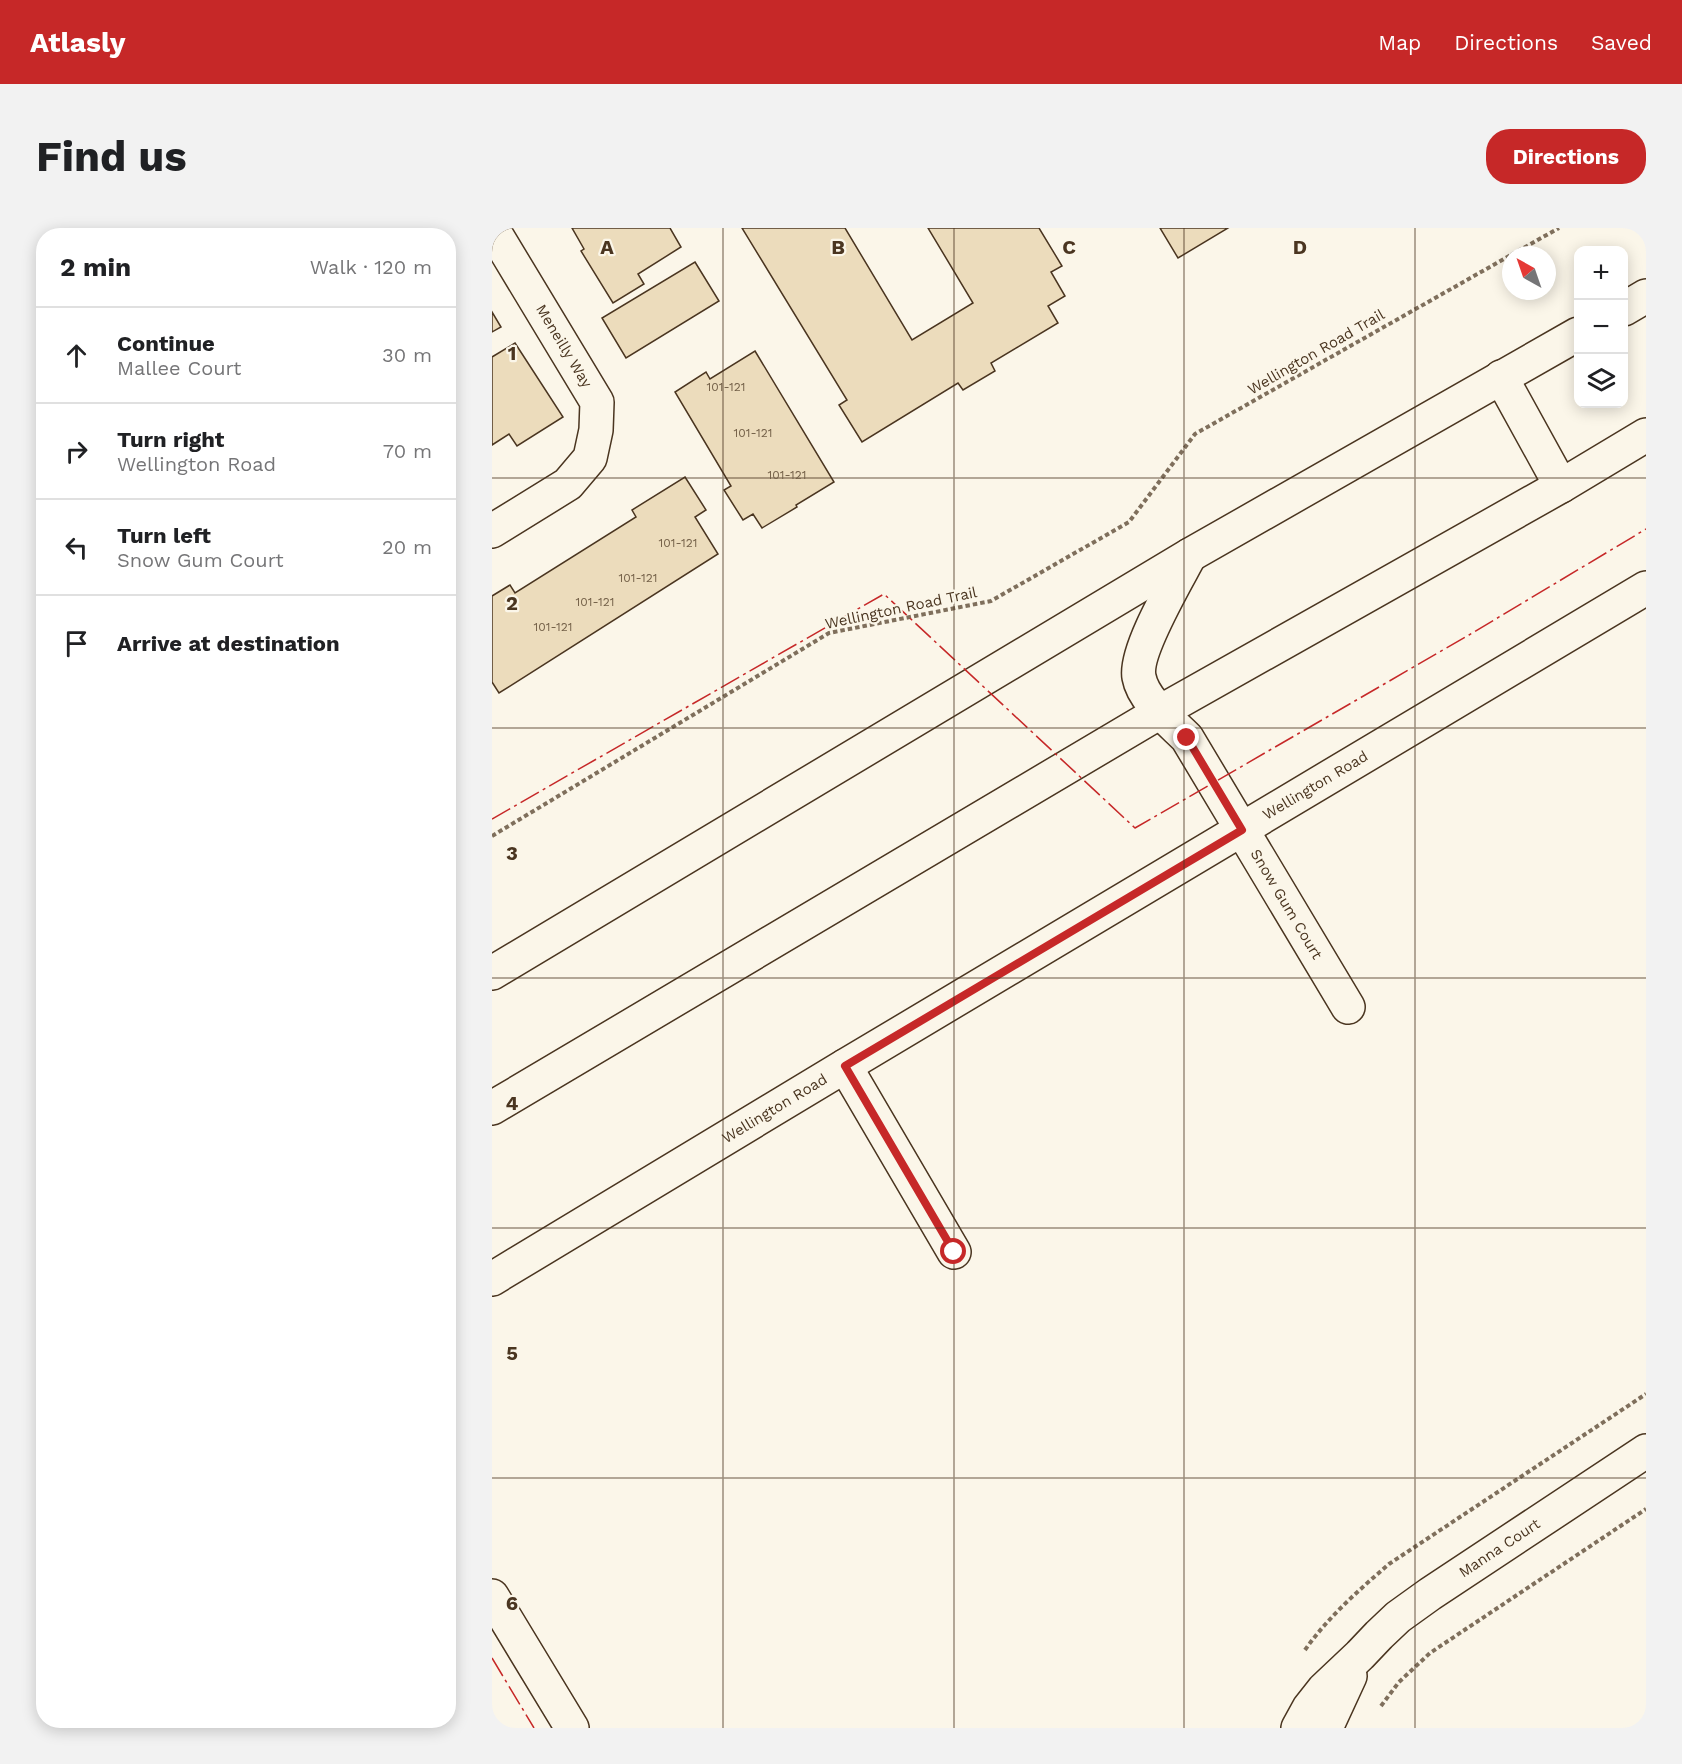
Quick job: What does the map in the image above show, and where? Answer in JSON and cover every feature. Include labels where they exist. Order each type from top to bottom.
[{"type":"main road","name":"Meneilly Way","points":[[492,228],[597,402],[596,430],[590,458],[568,484],[492,531]]},
{"type":"main road","points":[[1628,306],[1646,296]]},
{"type":"main road","points":[[492,973],[1190,555],[1574,336]]},
{"type":"main road","points":[[1501,377],[1561,486]]},
{"type":"main road","points":[[492,1107],[1160,712],[1561,486],[1646,435]]},
{"type":"main road","name":"Snow Gum Court","points":[[1190,555],[1155,621],[1141,658],[1139,676],[1145,692],[1160,712],[1187,738],[1348,1007]]},
{"type":"main road","name":"Wellington Road","points":[[492,1280],[845,1066],[1646,588]]},
{"type":"main road","points":[[845,1066],[954,1252]]},
{"type":"main road","name":"Manna Court","points":[[1298,1728],[1309,1708],[1324,1689],[1398,1617],[1646,1451]]},
{"type":"main road","points":[[492,1596],[572,1728]]},
{"type":"main road","name":"Manna Court","points":[[1326,1728],[1360,1655]]},
{"type":"path","name":"Wellington Road Trail","points":[[1527,246],[1559,228]]},
{"type":"path","name":"Wellington Road Trail","points":[[492,836],[829,633],[991,601],[1129,522],[1195,434],[1502,260]]},
{"type":"path","points":[[1379,1710],[1399,1682],[1430,1653],[1646,1509]]},
{"type":"building","points":[[572,228],[670,228],[681,247],[638,274],[644,284],[613,303],[581,251],[584,249]]},
{"type":"building","points":[[742,228],[845,228],[912,340],[973,303],[928,228],[1039,228],[1062,266],[1051,272],[1065,296],[1048,306],[1058,323],[991,363],[995,371],[963,390],[958,383],[862,442],[839,405],[847,400]]},
{"type":"building","points":[[1160,228],[1228,228],[1178,258]]},
{"type":"building","points":[[695,262],[719,301],[626,358],[602,318]]},
{"type":"building","points":[[492,312],[501,327],[492,332]]},
{"type":"building","points":[[515,343],[563,417],[517,446],[509,434],[492,445],[492,357]]},
{"type":"building","points":[[755,351],[834,482],[762,528],[753,514],[743,520],[724,490],[731,486],[675,392],[706,372],[710,379]]},
{"type":"building","points":[[685,477],[706,510],[695,517],[718,554],[499,693],[492,682],[492,596],[510,585],[515,593],[636,517],[632,510]]},
{"type":"power","points":[[492,819],[884,594],[1135,828],[1469,635],[1646,529]]},
{"type":"power","points":[[492,1658],[534,1728]]},
{"type":"route","points":[[954,1252],[845,1066],[1242,830],[1187,738]]}]
